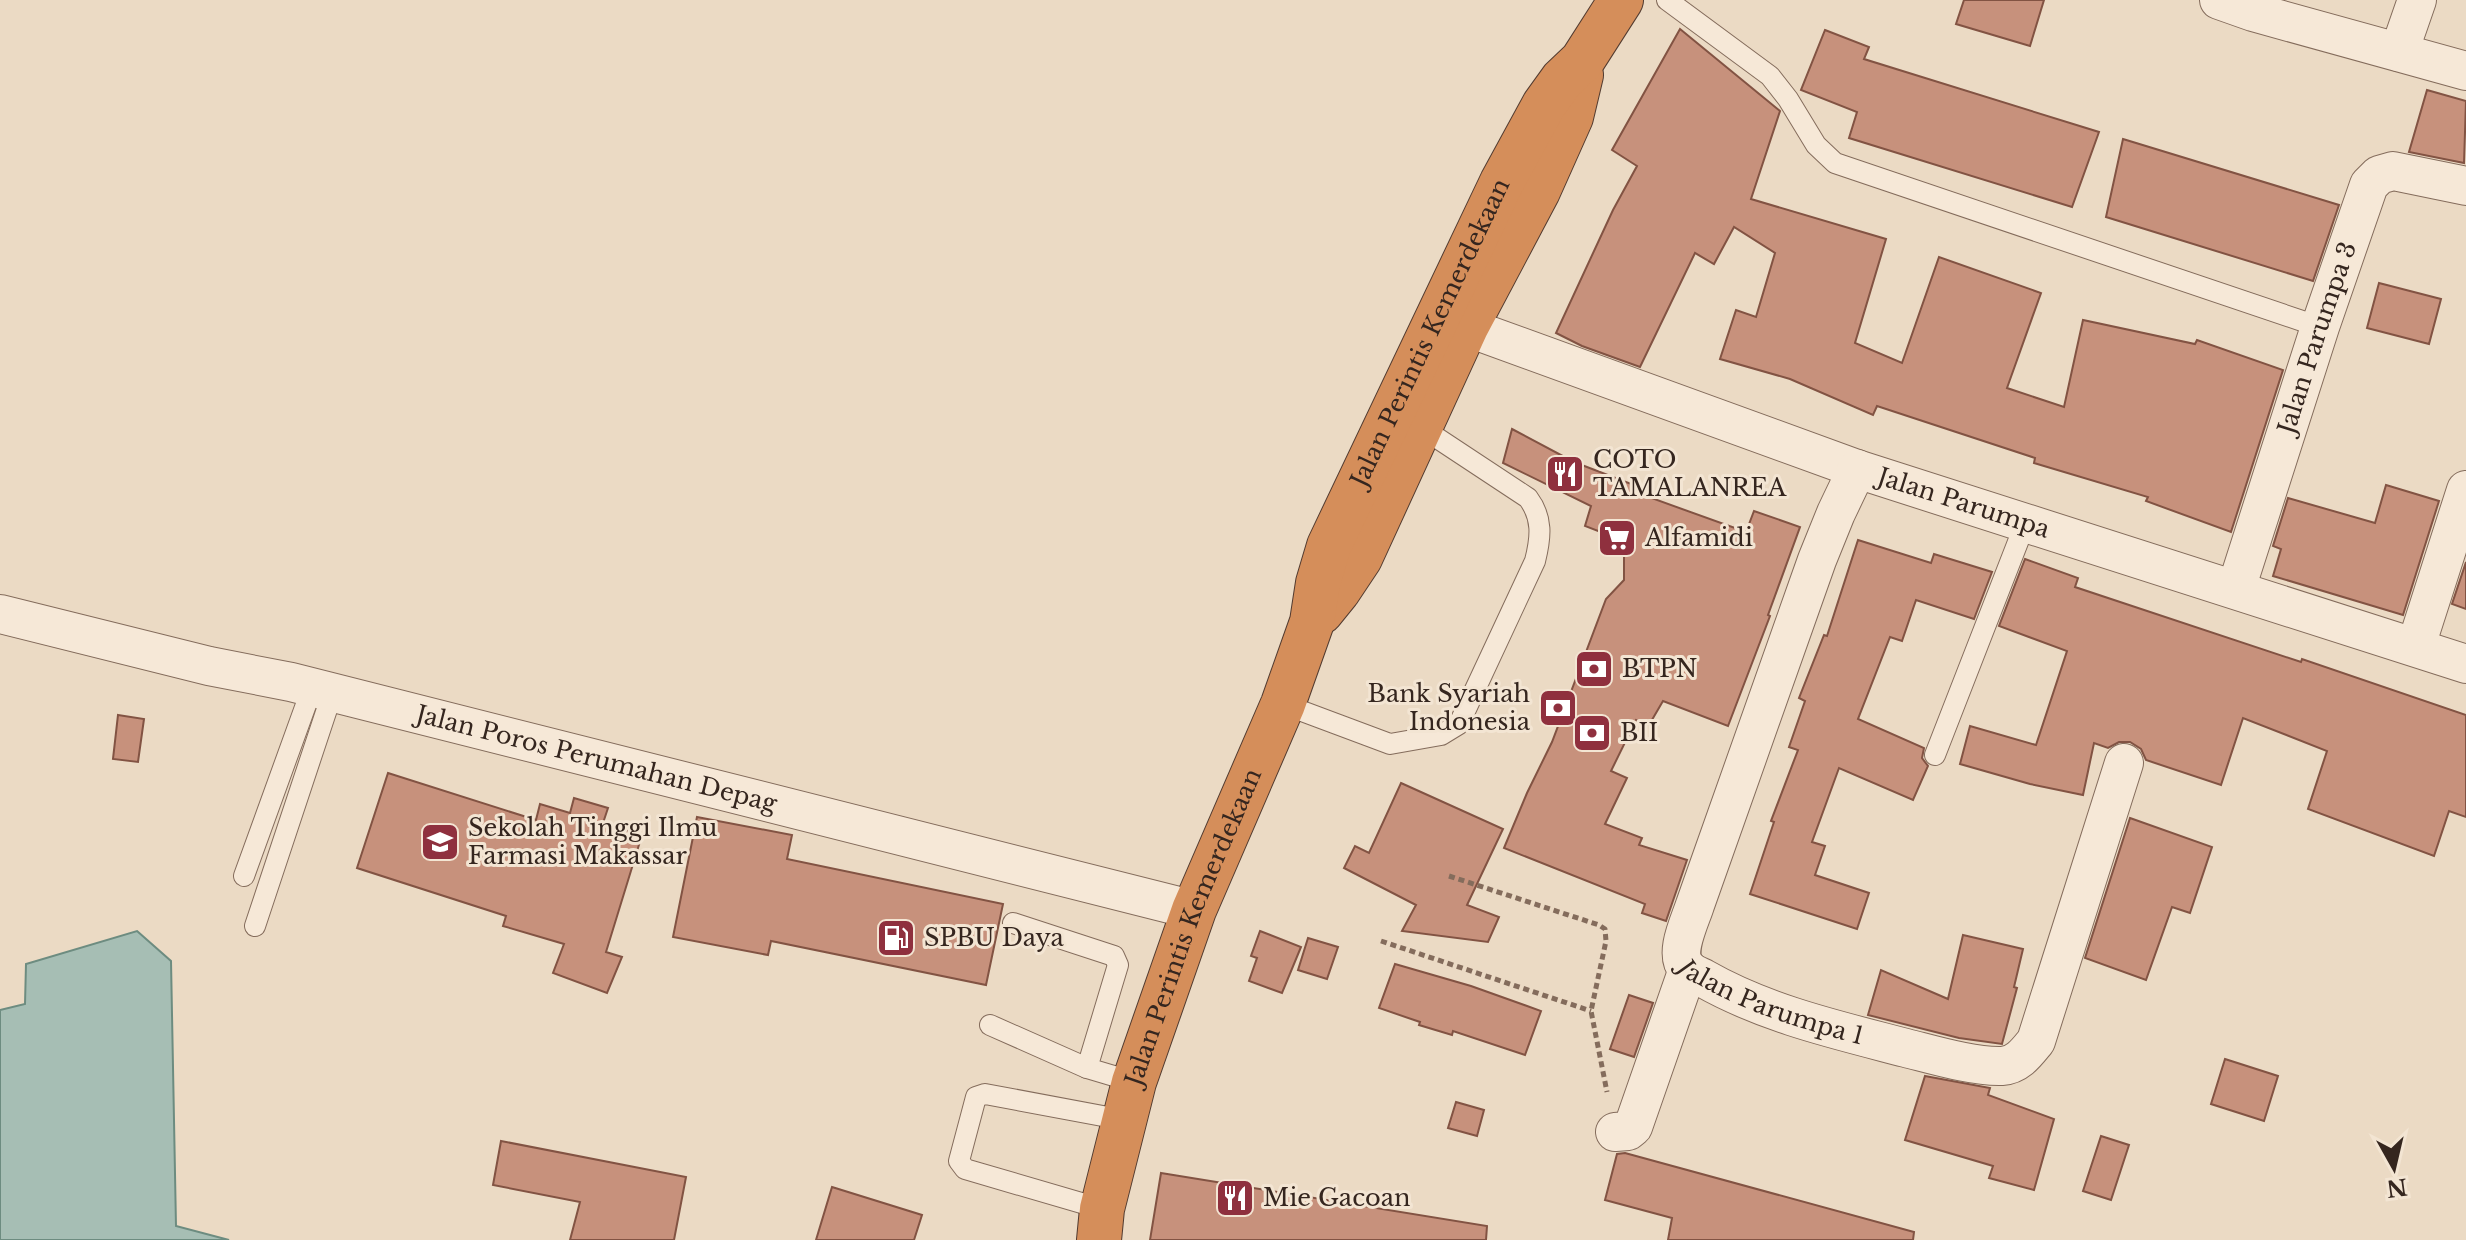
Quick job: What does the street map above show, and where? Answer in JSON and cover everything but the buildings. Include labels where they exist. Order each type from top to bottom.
[{"type":"highway","name":"Jalan Perintis Kemerdekaan","points":[[1101,1225],[1129,1101],[1194,910],[1283,704],[1312,622],[1318,583],[1329,546],[1502,182],[1544,105],[1562,80],[1582,61],[1621,0]]},
{"type":"highway","name":"Jalan Perintis Kemerdekaan","points":[[1312,622],[1360,558],[1466,327],[1538,191],[1571,117],[1579,89],[1582,61]]},
{"type":"street","points":[[2219,0],[2466,71]]},
{"type":"street","points":[[2399,52],[2417,0]]},
{"type":"street","name":"Jalan Parumpa 3","points":[[2236,589],[2369,185],[2384,172],[2393,171],[2466,186]]},
{"type":"street","name":"Jalan Parumpa","points":[[1466,327],[1857,469],[2466,664]]},
{"type":"street","name":"Jalan Parumpa 1","points":[[1857,469],[1817,560],[1695,905],[1682,951],[1688,969],[1740,996],[1821,1026],[1978,1063],[2005,1066],[2022,1058],[2036,1041],[2124,763]]},
{"type":"street","points":[[2416,646],[2466,490]]},
{"type":"street","name":"Jalan Poros Perumahan Depag","points":[[0,614],[322,691],[1194,910]]},
{"type":"street","points":[[1615,1132],[1628,1131],[1633,1127],[1688,969]]},
{"type":"lane","points":[[1667,0],[1770,76],[1816,145],[1835,163],[2320,327]]},
{"type":"lane","points":[[1283,704],[1390,744],[1441,735],[1459,724],[1535,561],[1540,526],[1538,511],[1528,498],[1422,428]]},
{"type":"lane","points":[[1935,755],[2025,524]]},
{"type":"lane","points":[[244,876],[322,691]]},
{"type":"lane","points":[[255,926],[322,691]]},
{"type":"lane","points":[[1013,923],[1114,956],[1118,965],[1087,1068]]},
{"type":"lane","points":[[990,1025],[1087,1068],[1129,1101]]},
{"type":"lane","points":[[1101,1225],[965,1169],[959,1161],[976,1097],[985,1094],[1129,1101]]},
{"type":"path","points":[[1449,876],[1605,929],[1606,941],[1591,1011],[1615,1132]]},
{"type":"path","points":[[1381,941],[1591,1011]]},
{"type":"shaded area","points":[[137,931],[171,961],[176,1226],[229,1240],[0,1240],[0,1010],[25,1004],[26,964]]},
{"type":"place","name":"COTO TAMALANREA","points":[[1565,474]]},
{"type":"place","name":"Alfamidi","points":[[1617,538]]},
{"type":"place","name":"BTPN","points":[[1594,669]]},
{"type":"place","name":"Bank Syariah Indonesia","points":[[1558,708]]},
{"type":"place","name":"BII","points":[[1592,733]]},
{"type":"place","name":"Sekolah Tinggi Ilmu Farmasi Makassar","points":[[440,842]]},
{"type":"place","name":"SPBU Daya","points":[[896,938]]},
{"type":"place","name":"Mie Gacoan","points":[[1235,1198]]}]
